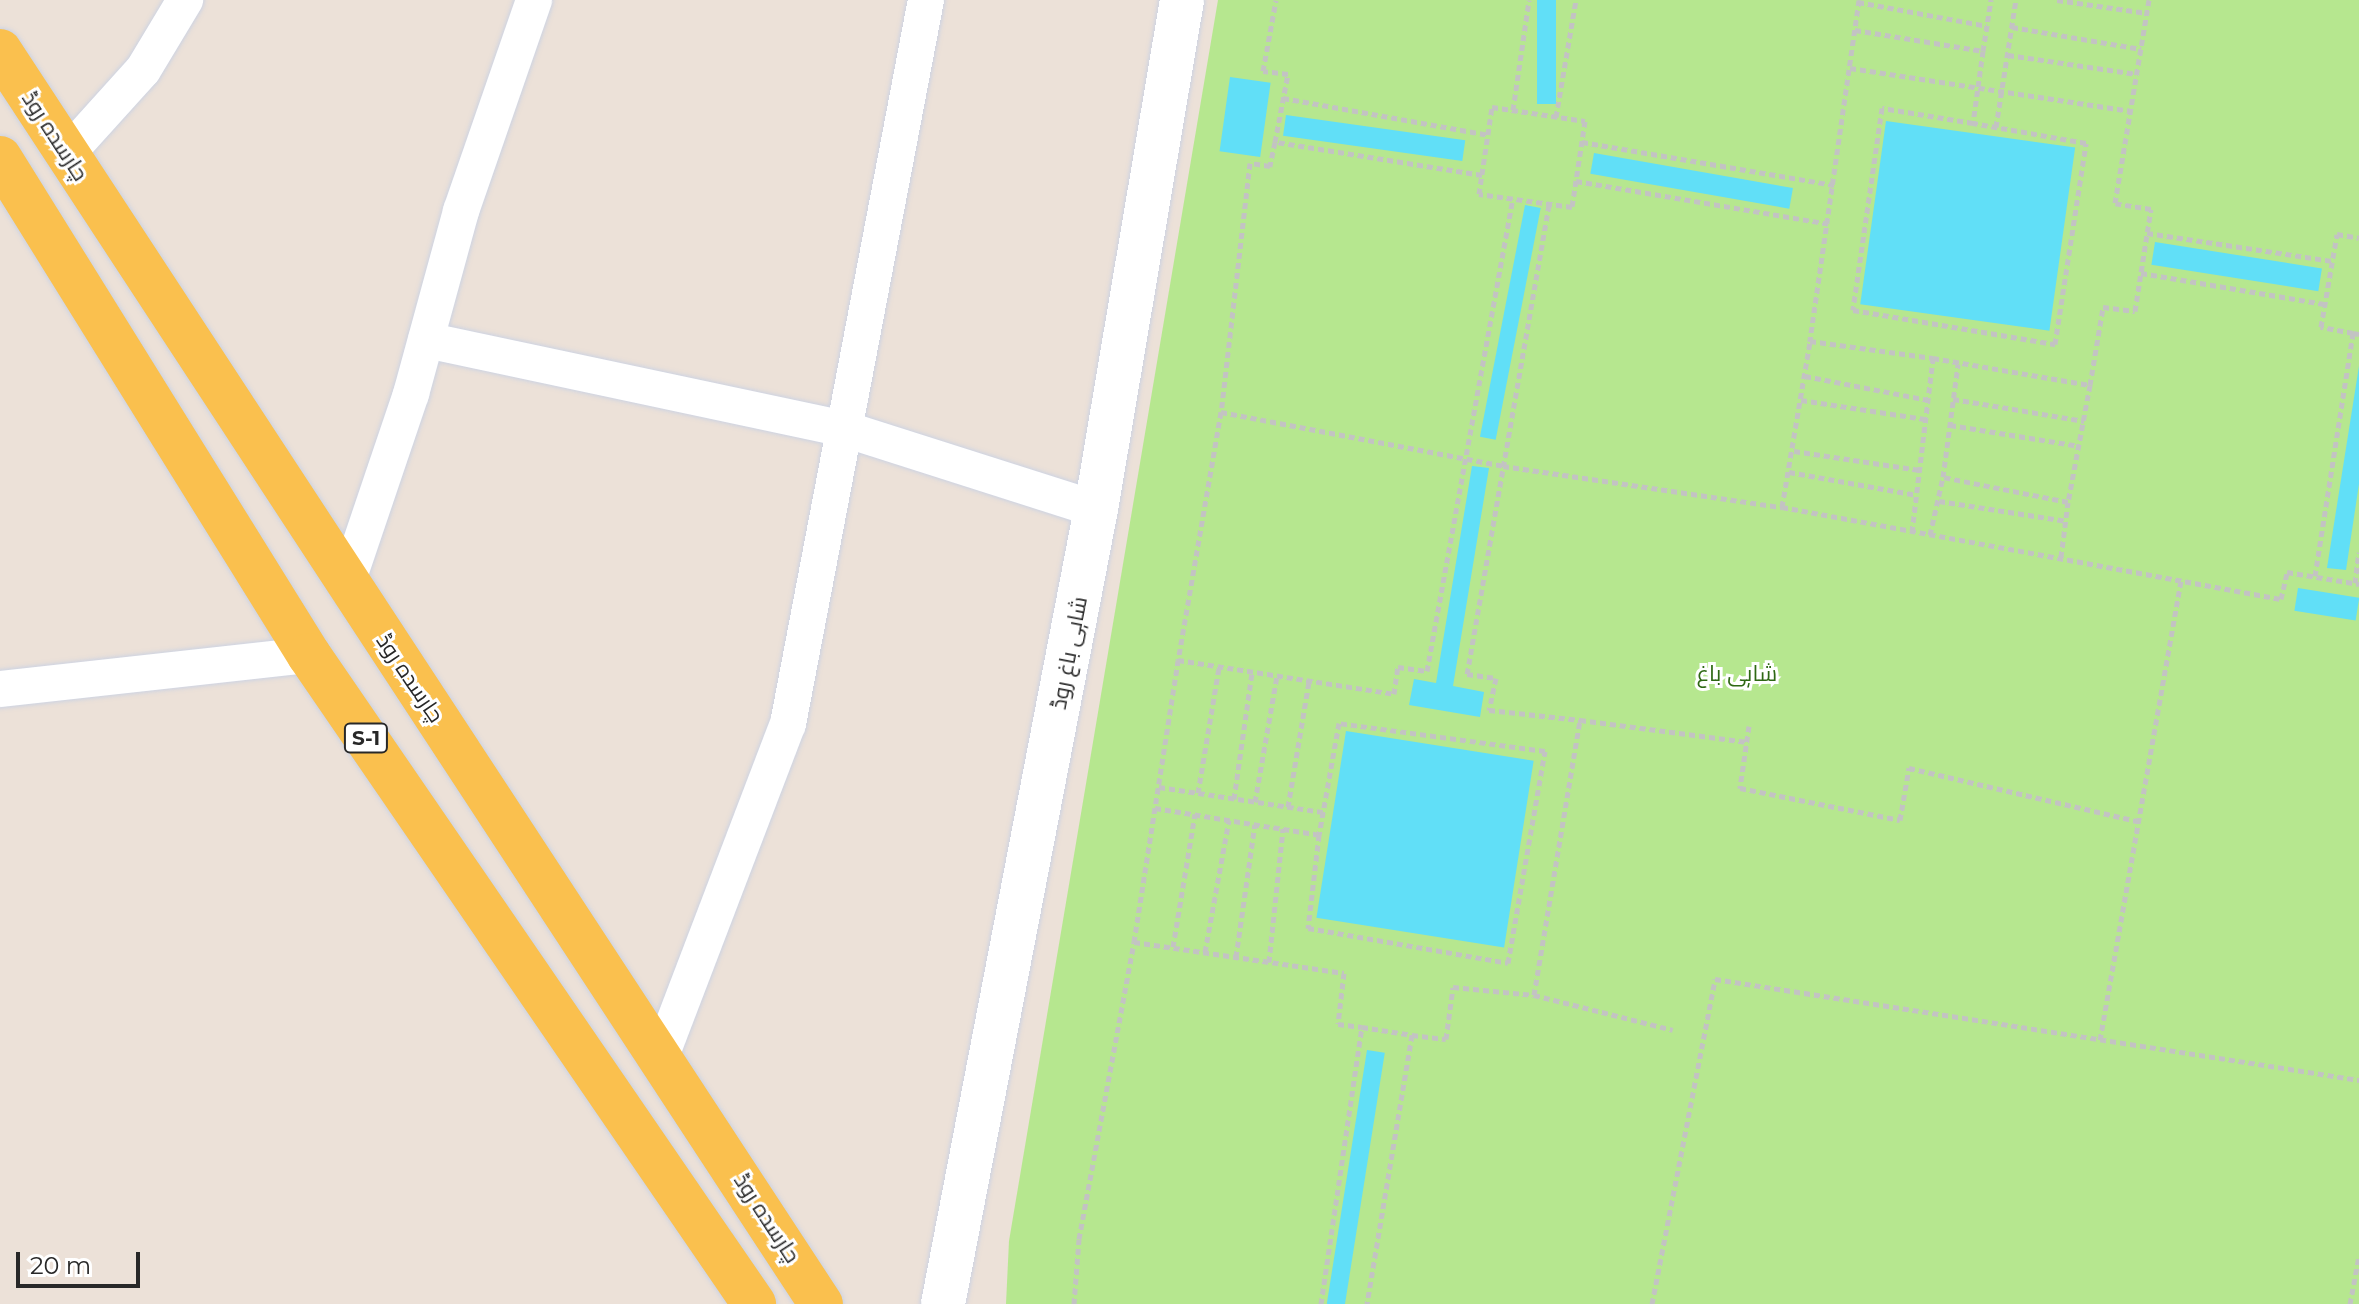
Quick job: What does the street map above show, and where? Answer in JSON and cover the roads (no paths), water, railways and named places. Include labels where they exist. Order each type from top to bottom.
[{"type":"main road","name":"چارسدہ روڈ","points":[[0,51],[821,1304]]},
{"type":"main road","name":"S-1","points":[[0,158],[309,655],[754,1304]]},
{"type":"street","points":[[67,154],[143,70],[185,0]]},
{"type":"street","points":[[347,583],[426,340],[461,211],[534,0]]},
{"type":"street","points":[[661,1056],[788,724],[848,430],[926,0]]},
{"type":"street","name":"شاہی باغ روڈ","points":[[943,1304],[1096,509],[1182,0]]},
{"type":"street","points":[[426,340],[848,430],[1096,509]]},
{"type":"street","points":[[0,689],[309,655]]},
{"type":"water","points":[[1537,0],[1556,0],[1556,104],[1537,104]]},
{"type":"water","points":[[1230,77],[1271,83],[1260,157],[1220,151]]},
{"type":"water","points":[[1286,115],[1465,140],[1462,161],[1283,136]]},
{"type":"water","points":[[1886,121],[2075,148],[2049,331],[1860,304]]},
{"type":"water","points":[[1594,153],[1793,188],[1789,209],[1590,174]]},
{"type":"water","points":[[1525,205],[1541,208],[1496,440],[1480,437]]},
{"type":"water","points":[[2155,242],[2322,268],[2318,291],[2151,265]]},
{"type":"water","points":[[2359,366],[2359,484],[2346,570],[2327,568]]},
{"type":"water","points":[[1472,466],[1489,468],[1453,686],[1484,692],[1480,717],[1409,705],[1414,679],[1436,683]]},
{"type":"water","points":[[2298,588],[2359,598],[2356,620],[2294,611]]},
{"type":"water","points":[[1346,731],[1534,761],[1504,947],[1316,918]]},
{"type":"water","points":[[1367,1050],[1385,1053],[1345,1304],[1327,1304]]},
{"type":"park label","name":"شاہی باغ","points":[[1737,674]]}]
